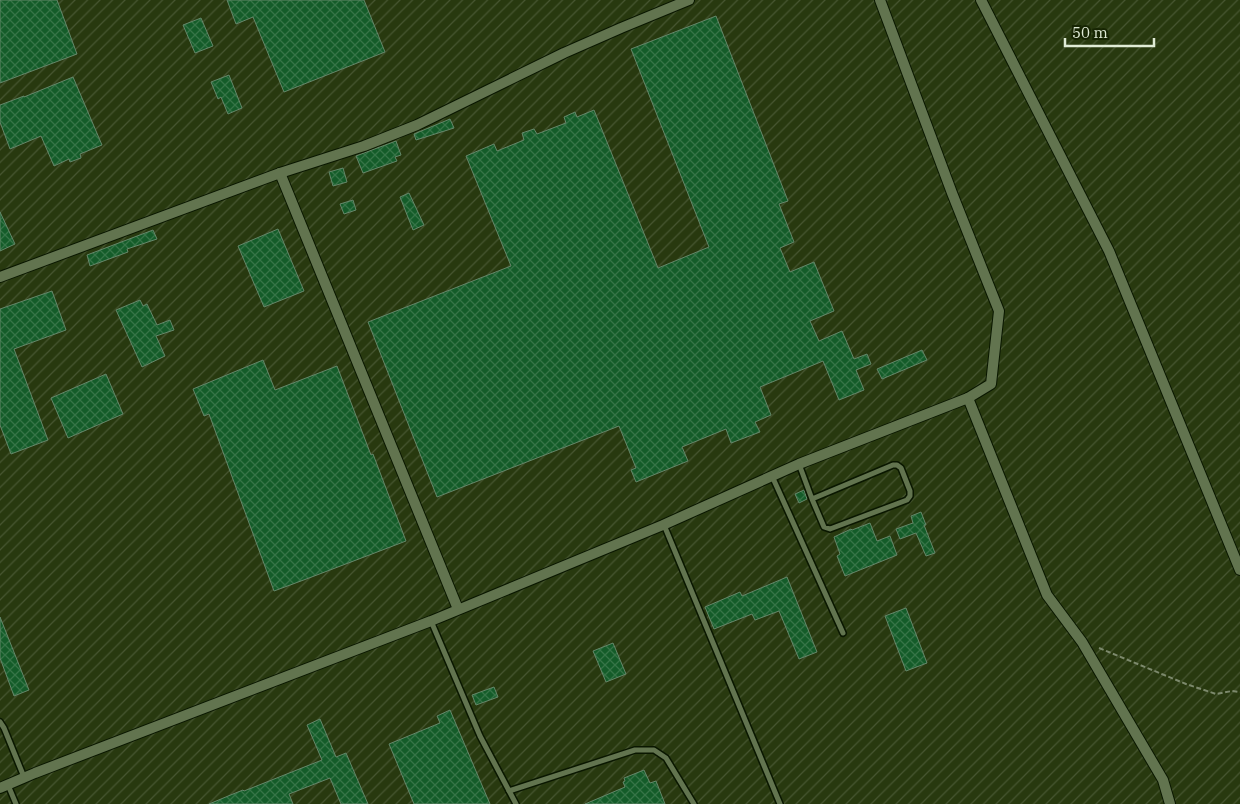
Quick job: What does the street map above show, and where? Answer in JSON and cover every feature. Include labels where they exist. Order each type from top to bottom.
[{"type":"street","points":[[0,277],[280,173],[364,146],[417,125],[564,53],[689,0]]},
{"type":"street","points":[[4,786],[431,621],[663,525],[799,464],[968,398],[991,384],[999,311],[952,193],[880,0]]},
{"type":"street","points":[[981,0],[1108,250],[1240,570]]},
{"type":"street","points":[[280,173],[458,609]]},
{"type":"street","points":[[968,398],[1047,595],[1082,642],[1162,780],[1170,804]]},
{"type":"lane","points":[[799,464],[812,500],[824,526],[830,529],[906,500],[910,496],[910,491],[901,468],[897,464],[812,500]]},
{"type":"lane","points":[[772,476],[843,632]]},
{"type":"lane","points":[[663,525],[780,804]]},
{"type":"lane","points":[[431,621],[480,736],[516,804]]},
{"type":"lane","points":[[0,722],[24,777]]},
{"type":"lane","points":[[509,791],[635,750],[654,750],[666,758],[694,804]]},
{"type":"lane","points":[[4,786],[16,804]]},
{"type":"path","points":[[1099,649],[1216,694],[1232,691],[1240,692]]},
{"type":"shaded area","points":[[0,0],[1240,0],[1240,804],[0,804]]},
{"type":"building","points":[[0,0],[57,0],[77,54],[0,83]]},
{"type":"building","points":[[227,0],[364,0],[385,52],[284,92],[253,17],[236,24]]},
{"type":"building","points":[[716,16],[788,201],[779,204],[794,242],[780,248],[790,272],[814,262],[834,311],[810,321],[819,341],[842,331],[854,359],[867,354],[871,364],[856,370],[864,390],[839,400],[823,361],[760,387],[771,415],[755,422],[760,432],[731,443],[726,429],[682,447],[688,461],[636,482],[631,470],[636,468],[619,426],[437,497],[368,322],[511,266],[466,156],[494,144],[497,151],[524,140],[522,133],[534,129],[537,134],[566,123],[564,117],[575,112],[577,117],[594,110],[658,268],[709,247],[631,49]]},
{"type":"building","points":[[201,18],[213,46],[195,53],[183,25]]},
{"type":"building","points":[[229,75],[242,108],[228,114],[221,97],[218,99],[211,82]]},
{"type":"building","points":[[73,77],[102,145],[80,154],[81,158],[70,162],[69,159],[54,166],[41,136],[10,149],[0,122],[0,105]]},
{"type":"building","points":[[450,119],[454,128],[416,140],[414,134]]},
{"type":"building","points":[[396,141],[401,155],[395,157],[397,161],[363,173],[356,156]]},
{"type":"building","points":[[343,168],[347,182],[333,186],[329,172]]},
{"type":"building","points":[[409,193],[424,225],[413,230],[400,197]]},
{"type":"building","points":[[353,200],[356,210],[344,214],[340,204]]},
{"type":"building","points":[[0,212],[15,244],[0,251]]},
{"type":"building","points":[[278,229],[304,291],[264,307],[238,246]]},
{"type":"building","points":[[153,230],[157,239],[127,249],[128,252],[90,266],[87,255]]},
{"type":"building","points":[[52,291],[66,330],[14,349],[48,440],[11,454],[0,425],[0,309]]},
{"type":"building","points":[[140,300],[143,306],[147,304],[157,325],[170,320],[174,330],[156,336],[165,356],[142,367],[116,310]]},
{"type":"building","points":[[922,350],[927,360],[882,379],[877,369]]},
{"type":"building","points":[[263,360],[275,390],[337,366],[406,541],[274,591],[209,414],[204,416],[193,389]]},
{"type":"building","points":[[106,374],[123,414],[68,438],[51,398]]},
{"type":"building","points":[[804,490],[807,499],[799,503],[795,494]]},
{"type":"building","points":[[921,512],[935,553],[926,556],[916,533],[900,539],[896,529],[913,523],[911,516]]},
{"type":"building","points":[[870,523],[877,541],[890,536],[897,555],[845,576],[837,556],[840,554],[834,537]]},
{"type":"building","points":[[787,577],[817,652],[799,659],[779,611],[755,620],[752,614],[714,629],[705,607],[740,592],[742,596]]},
{"type":"building","points":[[906,608],[927,663],[906,671],[885,616]]},
{"type":"building","points":[[0,617],[29,690],[14,696],[0,658]]},
{"type":"building","points":[[613,643],[626,674],[606,682],[593,651]]},
{"type":"building","points":[[494,687],[498,697],[476,705],[472,695]]},
{"type":"building","points":[[450,710],[490,804],[414,804],[389,744],[440,723],[437,716]]},
{"type":"building","points":[[320,719],[336,757],[346,753],[368,804],[341,804],[330,778],[289,794],[293,804],[209,804],[322,760],[307,725]]},
{"type":"building","points":[[644,770],[650,783],[656,781],[665,804],[585,804],[625,787],[624,778]]}]
